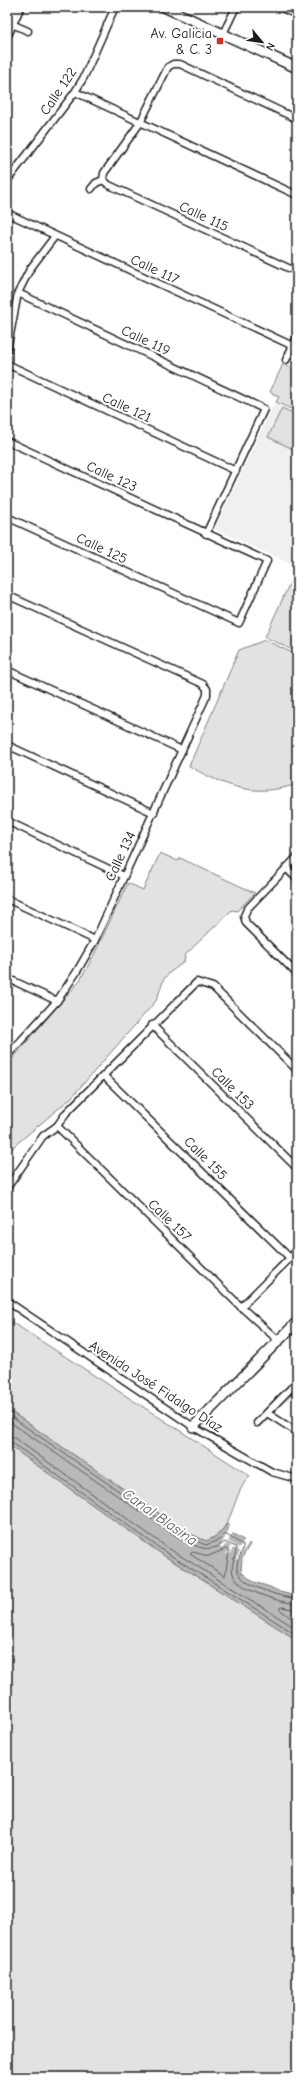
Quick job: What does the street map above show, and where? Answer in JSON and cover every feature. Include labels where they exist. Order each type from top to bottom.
[{"type":"street","points":[[7,34],[19,7]]},
{"type":"street","name":"Calle 122","points":[[7,181],[75,92],[84,77],[115,7]]},
{"type":"street","points":[[164,7],[297,68]]},
{"type":"street","points":[[223,34],[236,7]]},
{"type":"street","points":[[279,7],[297,15]]},
{"type":"street","points":[[12,24],[28,31]]},
{"type":"street","points":[[91,189],[96,183],[103,180],[104,173],[140,123],[168,67],[173,64],[180,64],[297,119]]},
{"type":"street","points":[[75,92],[297,195]]},
{"type":"street","name":"Calle 115","points":[[103,180],[116,189],[297,272]]},
{"type":"street","name":"Calle 117","points":[[7,213],[293,346]]},
{"type":"street","points":[[7,351],[18,293],[30,269],[55,236]]},
{"type":"street","name":"Calle 119","points":[[18,293],[264,408],[236,471]]},
{"type":"street","points":[[286,360],[297,336]]},
{"type":"street","name":"Calle 121","points":[[7,364],[236,471]]},
{"type":"street","name":"Calle 123","points":[[7,441],[267,561],[239,623],[188,600]]},
{"type":"street","points":[[206,534],[236,471]]},
{"type":"street","name":"Calle 125","points":[[7,517],[188,600]]},
{"type":"street","name":"Calle 134","points":[[7,595],[203,684],[207,689],[207,695],[154,813],[94,940],[76,973],[57,1001],[7,1056]]},
{"type":"street","points":[[7,670],[182,750]]},
{"type":"street","points":[[7,745],[154,813]]},
{"type":"street","points":[[7,821],[124,876]]},
{"type":"street","points":[[297,857],[247,909],[244,916],[246,923],[297,974]]},
{"type":"street","points":[[286,868],[297,879]]},
{"type":"street","points":[[7,899],[94,940]]},
{"type":"street","points":[[7,978],[57,1001]]},
{"type":"street","points":[[7,1188],[43,1136],[57,1126],[66,1113],[104,1076],[152,1025],[197,982],[213,986],[297,1070]]},
{"type":"street","name":"Calle 153","points":[[152,1025],[297,1168]]},
{"type":"street","name":"Calle 155","points":[[104,1076],[290,1258]]},
{"type":"street","name":"Calle 157","points":[[57,1126],[241,1307],[279,1341]]},
{"type":"street","points":[[241,1307],[297,1251]]},
{"type":"street","name":"Avenida José Fidalgo Díaz","points":[[7,1301],[193,1427],[272,1472],[297,1479]]},
{"type":"street","points":[[193,1427],[297,1322]]},
{"type":"street","points":[[257,1423],[297,1382]]},
{"type":"street","points":[[267,1413],[297,1432]]},
{"type":"shaded area","points":[[283,364],[297,371],[297,412],[276,402],[279,397],[270,392]]},
{"type":"shaded area","points":[[274,403],[297,414],[297,567],[215,529]]},
{"type":"shaded area","points":[[282,408],[297,415],[297,451],[268,437]]},
{"type":"shaded area","points":[[293,576],[297,578],[297,652],[265,637]]},
{"type":"shaded area","points":[[265,640],[297,655],[297,784],[268,790],[254,790],[228,785],[189,766],[239,650]]},
{"type":"shaded area","points":[[160,853],[178,861],[180,858],[255,893],[237,911],[232,910],[185,955],[184,962],[169,973],[164,979],[156,1001],[70,1099],[14,1146],[7,1157],[7,1065],[80,980],[94,955],[128,883],[143,890]]},
{"type":"shaded area","points":[[7,1319],[250,1476],[239,1493],[228,1521],[216,1536],[206,1541],[186,1532],[7,1409]]},
{"type":"shaded area","points":[[7,1444],[163,1555],[297,1640],[297,2077],[7,2077]]},
{"type":"water","name":"Canal Blasina","points":[[7,1409],[186,1532],[206,1541],[217,1537],[227,1524],[229,1526],[227,1530],[250,1544],[242,1558],[241,1572],[254,1582],[280,1592],[297,1596],[297,1640],[163,1555],[7,1444]]},
{"type":"pier","points":[[230,1528],[233,1533],[228,1541],[239,1548],[245,1539],[249,1542],[238,1560],[236,1559],[240,1552],[233,1548],[229,1555],[226,1554],[231,1546],[226,1544],[222,1549],[220,1547]]},
{"type":"place","name":"Av. Galicia & C. 3","points":[[220,41]]}]
